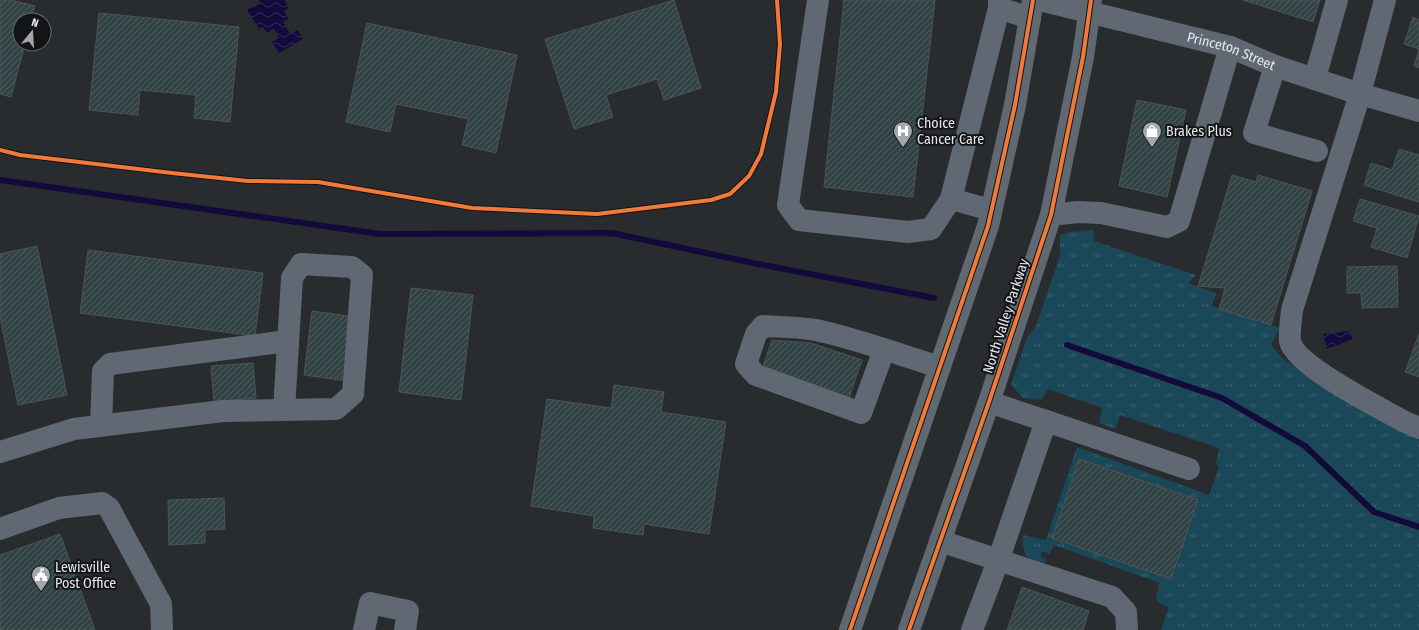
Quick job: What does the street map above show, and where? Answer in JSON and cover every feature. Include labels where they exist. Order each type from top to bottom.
[{"type":"main road","points":[[850,630],[988,226],[1015,105],[1034,6]]},
{"type":"main road","name":"North Valley Parkway","points":[[909,630],[990,402],[1051,215],[1082,57],[1090,6]]},
{"type":"street","points":[[818,0],[788,205],[799,220],[908,232],[931,229],[951,199],[999,4]]},
{"type":"street","points":[[1315,78],[1337,0]]},
{"type":"street","points":[[1385,0],[1360,94],[1292,310],[1290,342],[1301,358],[1319,373],[1419,428]]},
{"type":"street","name":"Princeton Street","points":[[999,4],[1034,6],[1090,6],[1230,47],[1275,66],[1360,94],[1419,111]]},
{"type":"street","points":[[1051,215],[1078,212],[1101,213],[1168,227],[1179,221],[1230,47]]},
{"type":"street","points":[[1275,66],[1254,133],[1318,151]]},
{"type":"street","points":[[951,199],[991,210]]},
{"type":"street","points":[[0,452],[74,429],[223,411],[284,410],[336,409],[353,394],[362,275],[352,267],[301,264],[292,278],[284,410]]},
{"type":"street","points":[[884,350],[862,413],[756,375],[746,364],[756,334],[764,326],[816,330],[884,350],[940,367]]},
{"type":"street","points":[[101,426],[103,371],[110,364],[288,341]]},
{"type":"street","points":[[990,402],[1189,469]]},
{"type":"street","points":[[972,630],[998,561],[1046,421]]},
{"type":"street","points":[[0,529],[59,508],[102,503],[109,508],[127,538],[161,604],[162,630]]},
{"type":"street","points":[[940,541],[1112,597],[1126,612],[1127,630]]},
{"type":"street","points":[[364,630],[370,602],[408,611],[405,630]]},
{"type":"path","points":[[0,150],[20,154],[180,174],[248,181],[318,182],[472,208],[597,214],[711,200],[730,194],[749,176],[761,154],[776,92],[780,44],[778,0]]},
{"type":"green space","points":[[1093,230],[1094,241],[1196,275],[1188,283],[1216,293],[1212,306],[1280,328],[1271,345],[1283,359],[1362,407],[1419,432],[1419,630],[1161,630],[1169,607],[1158,602],[1156,597],[1160,583],[1054,545],[1050,554],[1042,551],[1041,557],[1047,559],[1044,563],[1033,561],[1026,555],[1023,546],[1023,535],[1046,540],[1077,447],[1209,495],[1219,468],[1216,463],[1219,448],[1120,415],[1115,429],[1099,423],[1102,408],[1048,389],[1041,400],[1022,398],[1011,384],[1027,338],[1036,326],[1060,255],[1060,235],[1071,232]]},
{"type":"water","points":[[259,0],[284,0],[289,8],[284,11],[289,18],[283,22],[290,34],[298,30],[303,39],[279,53],[272,42],[279,38],[274,29],[267,33],[263,27],[259,29],[247,10],[260,2]]},
{"type":"water","points":[[1349,331],[1353,339],[1327,349],[1323,334]]},
{"type":"building","points":[[0,0],[11,0],[35,6],[33,12],[12,12],[12,52],[23,52],[11,97],[0,94]]},
{"type":"building","points":[[674,0],[701,88],[664,100],[657,79],[606,95],[613,117],[574,129],[545,39]]},
{"type":"building","points":[[844,0],[935,0],[913,197],[824,187]]},
{"type":"building","points":[[1243,0],[1320,0],[1313,22]]},
{"type":"building","points":[[99,13],[239,27],[230,122],[194,118],[196,95],[140,90],[138,115],[89,110]]},
{"type":"building","points":[[1413,17],[1419,20],[1419,49],[1404,44]]},
{"type":"building","points":[[367,23],[517,55],[496,153],[462,145],[468,119],[396,104],[390,132],[346,122]]},
{"type":"building","points":[[1419,49],[1419,68],[1414,66]]},
{"type":"building","name":"Brakes Plus","points":[[1137,100],[1186,110],[1167,197],[1119,186]]},
{"type":"building","points":[[1399,149],[1419,155],[1419,202],[1364,185],[1371,163],[1392,170]]},
{"type":"building","points":[[1232,175],[1256,182],[1258,175],[1312,191],[1271,325],[1219,309],[1225,288],[1198,286]]},
{"type":"building","points":[[1360,199],[1419,216],[1407,258],[1371,247],[1377,228],[1353,221]]},
{"type":"building","points":[[37,246],[67,395],[18,405],[0,317],[0,254]]},
{"type":"building","points":[[88,250],[263,273],[255,336],[80,313]]},
{"type":"building","points":[[1397,266],[1398,307],[1362,308],[1361,293],[1347,293],[1347,267]]},
{"type":"building","points":[[411,288],[473,295],[461,400],[399,392]]},
{"type":"building","points":[[312,311],[356,317],[348,381],[304,375]]},
{"type":"building","points":[[1419,334],[1419,377],[1405,372]]},
{"type":"building","points":[[772,340],[811,343],[862,360],[848,401],[761,372]]},
{"type":"building","points":[[253,363],[256,398],[214,402],[211,366]]},
{"type":"building","points":[[614,385],[664,392],[661,412],[726,422],[709,534],[644,524],[643,535],[593,528],[594,516],[531,506],[547,399],[611,408]]},
{"type":"building","points":[[1079,459],[1198,500],[1171,579],[1052,538]]},
{"type":"building","points":[[224,498],[225,529],[205,530],[205,543],[169,545],[168,500]]},
{"type":"building","name":"Lewisville Post Office","points":[[60,534],[95,630],[0,630],[0,555]]},
{"type":"building","points":[[1022,587],[1089,611],[1083,630],[1007,630]]},
{"type":"waterway","points":[[0,180],[380,234],[612,233],[758,264],[934,298]]},
{"type":"waterway","points":[[1067,345],[1222,398],[1305,446],[1374,512],[1419,527]]},
{"type":"cycle path","points":[[0,150],[20,155],[248,181],[318,182],[472,208],[597,214],[711,200],[730,194],[749,176],[761,154],[776,92],[780,44],[777,0]]},
{"type":"cycle path","points":[[850,630],[988,226],[1015,105],[1033,0]]},
{"type":"cycle path","points":[[909,630],[989,402],[1051,215],[1083,57],[1091,0]]},
{"type":"place","name":"Choice Cancer Care","points":[[903,148]]},
{"type":"place","name":"Brakes Plus","points":[[1152,148]]},
{"type":"place","name":"Lewisville Post Office","points":[[41,592]]}]
